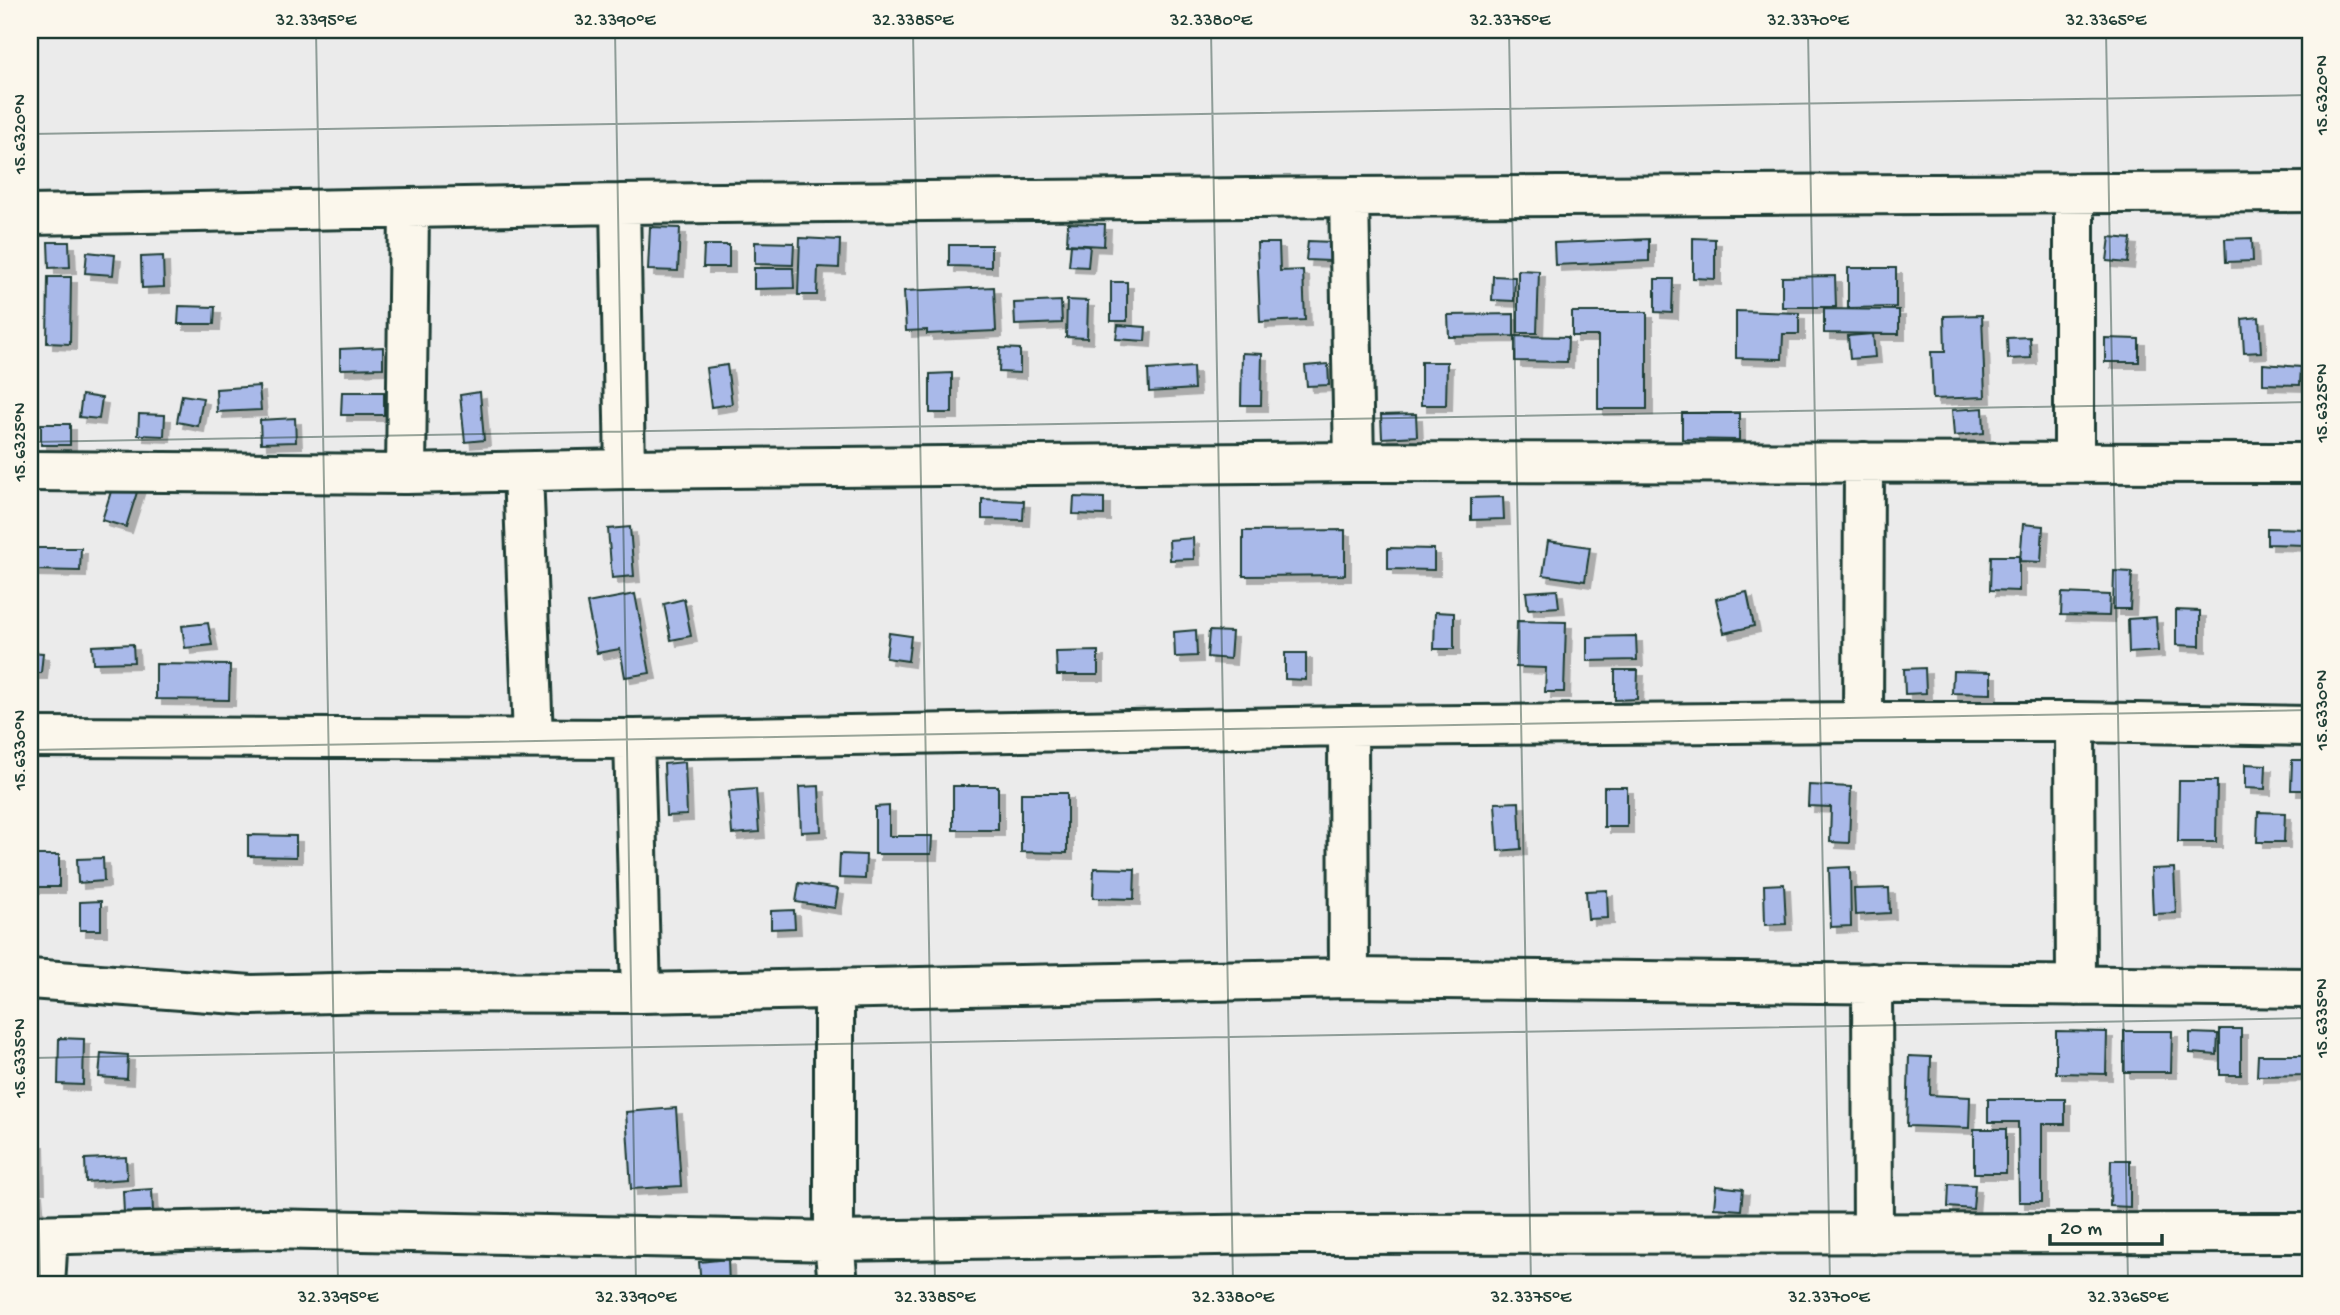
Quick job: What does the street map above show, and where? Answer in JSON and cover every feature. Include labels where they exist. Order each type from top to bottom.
[{"type":"street","points":[[30,215],[620,204],[2310,192]]},
{"type":"street","points":[[2074,194],[2074,462]]},
{"type":"street","points":[[1349,197],[1353,462]]},
{"type":"street","points":[[620,204],[625,469]]},
{"type":"street","points":[[406,474],[409,209]]},
{"type":"street","points":[[30,471],[406,474],[625,469],[1353,462],[2310,463]]},
{"type":"street","points":[[1863,722],[1864,462]]},
{"type":"street","points":[[523,472],[533,738]]},
{"type":"street","points":[[30,737],[634,739],[1348,726],[1863,722],[2310,726]]},
{"type":"street","points":[[2075,722],[2076,986]]},
{"type":"street","points":[[1348,726],[1349,978]]},
{"type":"street","points":[[634,739],[642,993]]},
{"type":"street","points":[[30,979],[251,995],[374,992],[642,993],[1349,978],[2310,988]]},
{"type":"street","points":[[1871,983],[1874,1234]]},
{"type":"street","points":[[834,989],[834,1241],[838,1285]]},
{"type":"street","points":[[45,1285],[39,1235],[266,1229],[834,1241],[1286,1234],[2310,1233]]},
{"type":"building","points":[[1068,223],[1105,224],[1104,246],[1067,244]]},
{"type":"building","points":[[650,227],[680,228],[678,271],[648,270]]},
{"type":"building","points":[[2110,237],[2131,239],[2128,263],[2107,261]]},
{"type":"building","points":[[800,238],[840,240],[839,268],[818,267],[817,295],[798,295]]},
{"type":"building","points":[[1693,238],[1715,239],[1715,279],[1693,278]]},
{"type":"building","points":[[2252,238],[2253,261],[2226,262],[2225,239]]},
{"type":"building","points":[[1649,239],[1649,261],[1555,265],[1554,243]]},
{"type":"building","points":[[1308,241],[1332,242],[1330,261],[1306,260]]},
{"type":"building","points":[[48,242],[69,242],[70,267],[49,268]]},
{"type":"building","points":[[755,242],[794,243],[793,265],[755,264]]},
{"type":"building","points":[[1257,243],[1279,243],[1280,271],[1303,270],[1305,320],[1260,322]]},
{"type":"building","points":[[704,245],[729,245],[729,267],[703,267]]},
{"type":"building","points":[[949,245],[991,245],[991,267],[949,266]]},
{"type":"building","points":[[1071,245],[1090,246],[1088,267],[1069,266]]},
{"type":"building","points":[[87,252],[115,255],[113,275],[85,273]]},
{"type":"building","points":[[163,256],[164,287],[142,288],[141,257]]},
{"type":"building","points":[[754,268],[793,268],[794,288],[754,289]]},
{"type":"building","points":[[1848,268],[1896,268],[1896,307],[1848,308]]},
{"type":"building","points":[[1518,270],[1539,271],[1537,333],[1518,333]]},
{"type":"building","points":[[1493,276],[1515,277],[1514,301],[1492,300]]},
{"type":"building","points":[[1835,276],[1836,307],[1782,307],[1782,277]]},
{"type":"building","points":[[48,277],[71,277],[70,344],[47,343]]},
{"type":"building","points":[[1655,279],[1673,279],[1672,313],[1655,312]]},
{"type":"building","points":[[1111,282],[1127,282],[1127,321],[1111,321]]},
{"type":"building","points":[[994,287],[996,331],[927,334],[927,330],[906,331],[904,291]]},
{"type":"building","points":[[1067,300],[1088,301],[1087,338],[1066,337]]},
{"type":"building","points":[[1061,301],[1062,323],[1015,325],[1014,303]]},
{"type":"building","points":[[179,306],[215,307],[214,324],[178,324]]},
{"type":"building","points":[[1824,309],[1899,310],[1899,334],[1824,333]]},
{"type":"building","points":[[1736,311],[1799,313],[1799,334],[1783,334],[1782,359],[1736,358]]},
{"type":"building","points":[[1572,312],[1647,312],[1647,409],[1598,409],[1598,336],[1572,336]]},
{"type":"building","points":[[1514,314],[1514,336],[1449,337],[1448,315]]},
{"type":"building","points":[[1982,315],[1985,397],[1933,399],[1931,352],[1945,352],[1944,316]]},
{"type":"building","points":[[2259,317],[2261,352],[2244,353],[2242,319]]},
{"type":"building","points":[[1118,325],[1146,327],[1145,341],[1116,339]]},
{"type":"building","points":[[1873,334],[1875,357],[1850,359],[1848,336]]},
{"type":"building","points":[[1515,336],[1568,337],[1567,362],[1515,361]]},
{"type":"building","points":[[2030,337],[2031,358],[2008,359],[2007,338]]},
{"type":"building","points":[[2105,338],[2139,339],[2139,362],[2105,362]]},
{"type":"building","points":[[383,347],[383,368],[340,369],[340,349]]},
{"type":"building","points":[[1000,348],[1020,349],[1020,373],[999,372]]},
{"type":"building","points":[[1242,353],[1262,354],[1261,405],[1241,405]]},
{"type":"building","points":[[1421,362],[1447,362],[1446,405],[1421,405]]},
{"type":"building","points":[[1328,364],[1329,385],[1307,386],[1305,366]]},
{"type":"building","points":[[2263,364],[2301,367],[2300,385],[2263,384]]},
{"type":"building","points":[[727,365],[732,404],[711,407],[706,368]]},
{"type":"building","points":[[1193,367],[1194,389],[1149,392],[1148,370]]},
{"type":"building","points":[[952,373],[952,413],[930,413],[930,374]]},
{"type":"building","points":[[259,386],[261,410],[217,412],[216,389]]},
{"type":"building","points":[[342,392],[384,392],[384,415],[341,415]]},
{"type":"building","points":[[480,392],[484,440],[465,442],[460,395]]},
{"type":"building","points":[[82,395],[102,398],[99,419],[79,417]]},
{"type":"building","points":[[182,395],[203,398],[198,426],[177,422]]},
{"type":"building","points":[[1983,408],[1984,433],[1954,436],[1952,410]]},
{"type":"building","points":[[1682,413],[1739,413],[1739,440],[1682,439]]},
{"type":"building","points":[[139,414],[165,415],[164,436],[138,435]]},
{"type":"building","points":[[1416,414],[1417,436],[1382,438],[1381,415]]},
{"type":"building","points":[[295,418],[296,442],[261,443],[260,420]]},
{"type":"building","points":[[41,424],[70,424],[70,445],[41,445]]},
{"type":"building","points":[[115,479],[139,486],[126,527],[102,520]]},
{"type":"building","points":[[1074,497],[1104,498],[1104,515],[1073,514]]},
{"type":"building","points":[[1503,497],[1504,519],[1471,520],[1471,498]]},
{"type":"building","points":[[982,499],[1024,501],[1023,520],[982,519]]},
{"type":"building","points":[[2023,524],[2043,526],[2041,562],[2020,561]]},
{"type":"building","points":[[630,527],[634,576],[612,578],[608,529]]},
{"type":"building","points":[[2267,528],[2306,529],[2305,545],[2267,544]]},
{"type":"building","points":[[1345,530],[1345,575],[1243,576],[1243,531]]},
{"type":"building","points":[[1193,538],[1194,559],[1170,560],[1169,540]]},
{"type":"building","points":[[1548,541],[1590,547],[1585,581],[1543,575]]},
{"type":"building","points":[[30,548],[81,548],[80,571],[30,570]]},
{"type":"building","points":[[1388,548],[1434,549],[1434,570],[1388,569]]},
{"type":"building","points":[[1991,556],[2019,556],[2019,591],[1990,590]]},
{"type":"building","points":[[2114,571],[2132,572],[2130,609],[2113,609]]},
{"type":"building","points":[[1557,590],[1559,607],[1528,609],[1526,592]]},
{"type":"building","points":[[1747,592],[1754,626],[1724,633],[1716,599]]},
{"type":"building","points":[[2062,593],[2110,595],[2109,616],[2061,615]]},
{"type":"building","points":[[635,594],[650,673],[625,677],[620,649],[597,653],[587,603]]},
{"type":"building","points":[[684,599],[691,636],[671,640],[664,604]]},
{"type":"building","points":[[2176,610],[2200,611],[2200,646],[2176,645]]},
{"type":"building","points":[[1435,612],[1454,613],[1454,649],[1434,649]]},
{"type":"building","points":[[2156,617],[2158,651],[2129,653],[2128,619]]},
{"type":"building","points":[[1517,621],[1566,622],[1564,692],[1545,692],[1546,668],[1516,667]]},
{"type":"building","points":[[208,623],[212,645],[185,648],[182,626]]},
{"type":"building","points":[[1196,630],[1197,656],[1175,657],[1174,632]]},
{"type":"building","points":[[1209,631],[1232,632],[1230,659],[1207,657]]},
{"type":"building","points":[[889,633],[911,636],[908,661],[886,658]]},
{"type":"building","points":[[1636,636],[1637,660],[1587,661],[1587,637]]},
{"type":"building","points":[[133,644],[134,662],[93,663],[92,646]]},
{"type":"building","points":[[1098,651],[1098,675],[1057,675],[1056,652]]},
{"type":"building","points":[[30,652],[43,653],[41,673],[30,673]]},
{"type":"building","points":[[1285,653],[1306,653],[1306,680],[1285,679]]},
{"type":"building","points":[[156,664],[230,665],[229,700],[156,699]]},
{"type":"building","points":[[1925,668],[1926,693],[1905,694],[1904,669]]},
{"type":"building","points":[[1615,670],[1638,670],[1637,699],[1615,700]]},
{"type":"building","points":[[1953,671],[1991,672],[1991,694],[1952,693]]},
{"type":"building","points":[[2292,760],[2310,760],[2309,790],[2291,790]]},
{"type":"building","points":[[685,762],[687,815],[666,816],[664,764]]},
{"type":"building","points":[[2245,764],[2266,765],[2265,789],[2245,788]]},
{"type":"building","points":[[2179,781],[2217,781],[2216,842],[2178,842]]},
{"type":"building","points":[[1809,785],[1851,787],[1849,843],[1830,842],[1831,807],[1808,806]]},
{"type":"building","points":[[819,786],[821,831],[801,832],[799,787]]},
{"type":"building","points":[[953,786],[998,786],[998,830],[953,830]]},
{"type":"building","points":[[1604,787],[1627,787],[1627,827],[1604,827]]},
{"type":"building","points":[[756,789],[759,832],[732,834],[729,791]]},
{"type":"building","points":[[1021,793],[1067,793],[1067,853],[1021,852]]},
{"type":"building","points":[[1519,802],[1521,849],[1498,851],[1495,803]]},
{"type":"building","points":[[889,806],[889,836],[932,836],[931,854],[875,854],[875,807]]},
{"type":"building","points":[[2258,812],[2285,813],[2284,842],[2257,842]]},
{"type":"building","points":[[248,835],[296,836],[296,857],[248,856]]},
{"type":"building","points":[[840,854],[866,855],[865,879],[839,878]]},
{"type":"building","points":[[31,855],[59,855],[59,887],[30,887]]},
{"type":"building","points":[[103,858],[104,881],[78,883],[77,859]]},
{"type":"building","points":[[1850,867],[1851,926],[1831,927],[1829,868]]},
{"type":"building","points":[[1094,868],[1135,869],[1134,899],[1093,898]]},
{"type":"building","points":[[2174,868],[2176,913],[2153,914],[2151,869]]},
{"type":"building","points":[[799,883],[838,889],[835,908],[796,902]]},
{"type":"building","points":[[1784,884],[1786,924],[1765,925],[1764,885]]},
{"type":"building","points":[[1889,888],[1890,913],[1855,915],[1854,889]]},
{"type":"building","points":[[1607,890],[1608,918],[1588,919],[1586,891]]},
{"type":"building","points":[[101,901],[101,930],[80,930],[80,902]]},
{"type":"building","points":[[794,910],[795,928],[771,929],[771,911]]},
{"type":"building","points":[[2220,1029],[2241,1029],[2241,1075],[2220,1075]]},
{"type":"building","points":[[2056,1031],[2107,1032],[2106,1074],[2056,1073]]},
{"type":"building","points":[[2124,1031],[2172,1031],[2171,1072],[2124,1072]]},
{"type":"building","points":[[2190,1033],[2218,1034],[2217,1055],[2190,1053]]},
{"type":"building","points":[[59,1038],[84,1039],[83,1085],[58,1084]]},
{"type":"building","points":[[101,1053],[128,1055],[127,1079],[99,1077]]},
{"type":"building","points":[[2258,1055],[2309,1055],[2309,1075],[2257,1076]]},
{"type":"building","points":[[1909,1056],[1931,1057],[1930,1095],[1970,1097],[1969,1128],[1907,1126]]},
{"type":"building","points":[[1988,1099],[2065,1099],[2065,1124],[2042,1124],[2042,1202],[2019,1202],[2018,1122],[1988,1122]]},
{"type":"building","points":[[676,1108],[681,1186],[631,1189],[626,1112]]},
{"type":"building","points":[[1974,1129],[2006,1129],[2006,1173],[1974,1173]]},
{"type":"building","points":[[30,1141],[38,1141],[39,1187],[30,1187]]},
{"type":"building","points":[[126,1157],[127,1179],[86,1182],[85,1159]]},
{"type":"building","points":[[2111,1160],[2130,1160],[2130,1207],[2110,1206]]},
{"type":"building","points":[[1949,1184],[1975,1185],[1973,1209],[1948,1207]]},
{"type":"building","points":[[1716,1186],[1743,1189],[1741,1210],[1714,1208]]},
{"type":"building","points":[[152,1189],[153,1212],[124,1214],[123,1191]]},
{"type":"building","points":[[36,1190],[38,1214],[30,1215],[30,1191]]},
{"type":"building","points":[[728,1259],[729,1285],[701,1285],[699,1262]]}]
